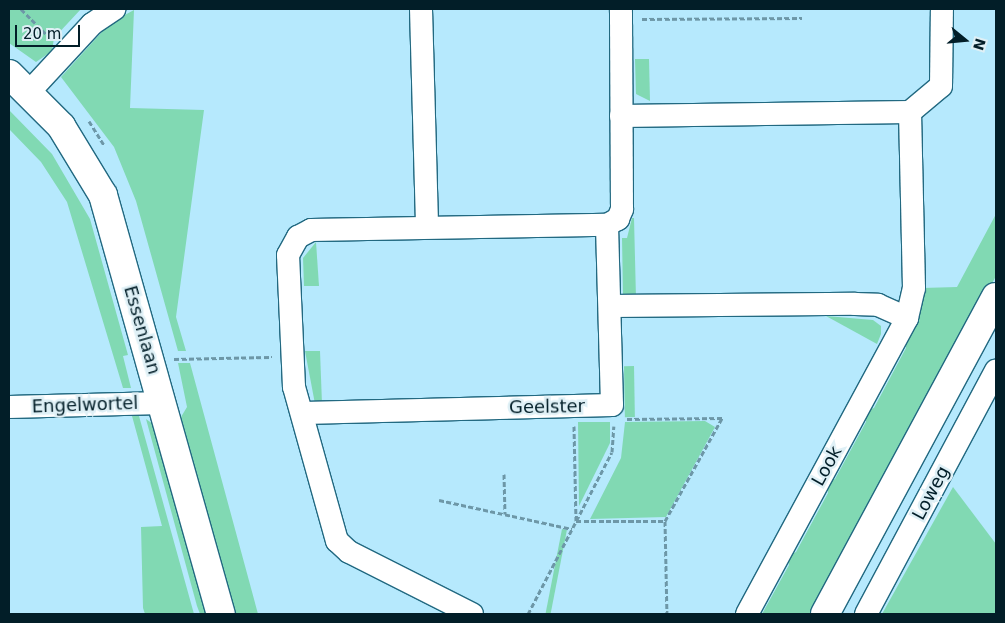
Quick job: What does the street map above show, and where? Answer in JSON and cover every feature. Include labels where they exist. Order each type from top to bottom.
[{"type":"street","points":[[30,91],[92,24],[114,9]]},
{"type":"street","points":[[421,9],[427,226]]},
{"type":"street","points":[[622,116],[910,112],[941,86],[942,9]]},
{"type":"street","points":[[472,614],[349,552],[337,541],[290,356],[288,254],[298,237],[311,230],[427,226],[606,225],[618,219],[622,209],[621,14]]},
{"type":"street","name":"Essenlaan","points":[[9,74],[30,91],[61,126],[103,195],[221,614]]},
{"type":"street","name":"Look","points":[[747,614],[907,318],[914,288],[910,112]]},
{"type":"street","points":[[606,225],[611,306],[613,412]]},
{"type":"street","points":[[825,614],[996,297]]},
{"type":"street","points":[[611,306],[870,305],[907,318]]},
{"type":"street","name":"Loweg","points":[[866,614],[996,371]]},
{"type":"street","name":"Engelwortel","points":[[9,407],[162,403]]},
{"type":"street","name":"Geelster","points":[[304,413],[574,406],[613,412]]},
{"type":"path","points":[[21,9],[64,53]]},
{"type":"path","points":[[621,14],[802,18]]},
{"type":"path","points":[[152,364],[171,359],[290,356]]},
{"type":"path","points":[[574,406],[576,521]]},
{"type":"path","points":[[528,614],[612,452],[613,412],[722,418],[665,521],[667,614]]},
{"type":"path","points":[[504,474],[505,514]]},
{"type":"path","points":[[439,500],[572,529]]},
{"type":"path","points":[[576,521],[665,521]]},
{"type":"green space","points":[[9,9],[81,9],[54,38],[52,51],[36,62],[9,43]]},
{"type":"green space","points":[[134,10],[130,108],[204,110],[176,317],[186,351],[178,351],[136,201],[114,147],[61,77],[110,23]]},
{"type":"green space","points":[[635,59],[649,59],[650,101],[636,94]]},
{"type":"green space","points":[[9,110],[52,154],[90,219],[128,355],[123,356],[131,388],[123,388],[67,202],[41,162],[9,129]]},
{"type":"green space","points":[[996,214],[996,276],[813,614],[762,614],[789,565],[787,556],[796,552],[828,493],[827,482],[835,479],[866,422],[866,410],[874,408],[906,348],[904,339],[922,288],[957,287]]},
{"type":"green space","points":[[632,218],[634,218],[636,298],[623,295],[622,238],[627,238]]},
{"type":"green space","points":[[316,242],[319,286],[304,286],[303,258]]},
{"type":"green space","points":[[826,316],[873,320],[881,326],[881,334],[877,344]]},
{"type":"green space","points":[[305,351],[320,351],[322,404],[315,404]]},
{"type":"green space","points":[[178,363],[190,363],[258,614],[236,614],[181,417],[187,407]]},
{"type":"green space","points":[[624,366],[634,366],[635,417],[625,417]]},
{"type":"green space","points":[[132,416],[139,416],[194,614],[145,614],[143,608],[141,527],[162,526]]},
{"type":"green space","points":[[146,419],[153,424],[208,614],[200,614],[197,606]]},
{"type":"green space","points":[[705,421],[715,427],[666,517],[590,519],[621,458],[625,422]]},
{"type":"green space","points":[[578,422],[610,422],[610,443],[579,506]]},
{"type":"green space","points":[[953,487],[996,544],[996,614],[882,614]]},
{"type":"green space","points":[[562,529],[567,530],[551,614],[545,614]]}]
